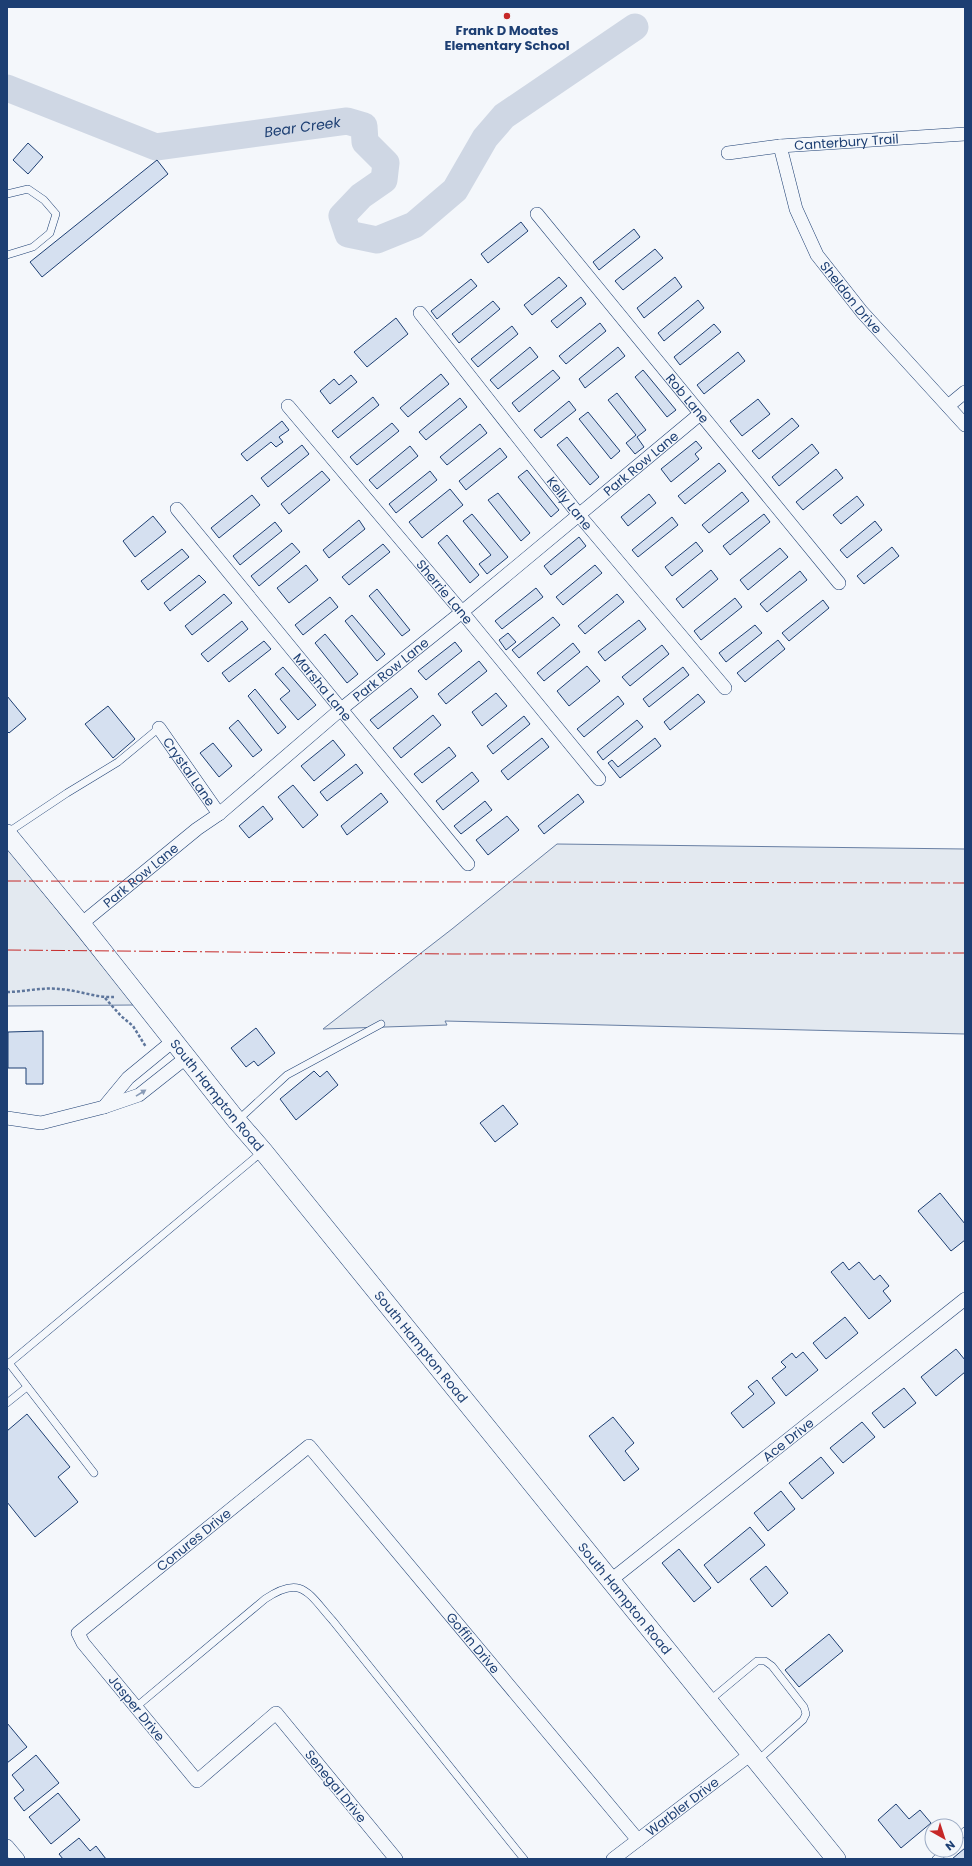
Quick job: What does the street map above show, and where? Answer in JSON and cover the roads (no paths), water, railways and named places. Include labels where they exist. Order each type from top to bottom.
[{"type":"main road","name":"South Hampton Road","points":[[7,834],[81,924],[237,1122],[263,1151],[836,1859]]},
{"type":"street","name":"Canterbury Trail","points":[[728,153],[780,146],[965,134]]},
{"type":"street","name":"Sheldon Drive","points":[[780,146],[796,209],[817,255],[862,312],[965,425]]},
{"type":"street","name":"Rob Lane","points":[[537,214],[839,583]]},
{"type":"street","name":"Kelly Lane","points":[[420,313],[579,515],[725,688]]},
{"type":"street","points":[[948,406],[965,392]]},
{"type":"street","name":"Sherrie Lane","points":[[288,406],[462,612],[599,780]]},
{"type":"street","name":"Park Row Lane","points":[[81,924],[197,829],[219,814],[340,710],[462,612],[700,414]]},
{"type":"street","name":"Marsha Lane","points":[[177,509],[340,710],[468,864]]},
{"type":"street","name":"Crystal Lane","points":[[159,728],[219,814]]},
{"type":"street","points":[[104,1107],[128,1078],[173,1041]]},
{"type":"street","points":[[7,1118],[41,1123],[104,1107],[140,1095],[187,1057]]},
{"type":"street","name":"Ace Drive","points":[[611,1580],[965,1299]]},
{"type":"street","name":"Conures Drive","points":[[78,1633],[309,1446]]},
{"type":"street","name":"Goffin Drive","points":[[309,1446],[638,1840]]},
{"type":"street","name":"Jasper Drive","points":[[78,1633],[83,1643],[197,1781],[276,1713]]},
{"type":"street","name":"Senegal Drive","points":[[276,1713],[396,1859]]},
{"type":"street","name":"Warbler Drive","points":[[613,1859],[754,1757]]},
{"type":"street","points":[[7,1846],[18,1859]]},
{"type":"lane","points":[[7,194],[28,189],[44,200],[56,214],[50,233],[33,247],[7,255]]},
{"type":"lane","points":[[7,834],[67,793],[118,762],[159,728]]},
{"type":"lane","points":[[237,1122],[287,1075],[382,1024]]},
{"type":"lane","points":[[94,1473],[8,1364],[263,1151]]},
{"type":"lane","points":[[7,1403],[27,1387]]},
{"type":"lane","points":[[136,1707],[265,1599],[279,1589],[295,1586],[308,1593],[333,1621],[524,1859]]},
{"type":"lane","points":[[708,1702],[757,1661],[765,1662],[772,1666],[804,1707],[806,1714],[804,1720],[754,1757]]},
{"type":"waterway","name":"Bear Creek","points":[[7,88],[156,147],[347,121],[364,126],[365,142],[386,163],[384,180],[361,196],[342,216],[348,234],[377,240],[414,225],[455,190],[485,138],[504,116],[635,27]]},
{"type":"place","name":"Frank D Moates Elementary School","points":[[507,16]]}]
